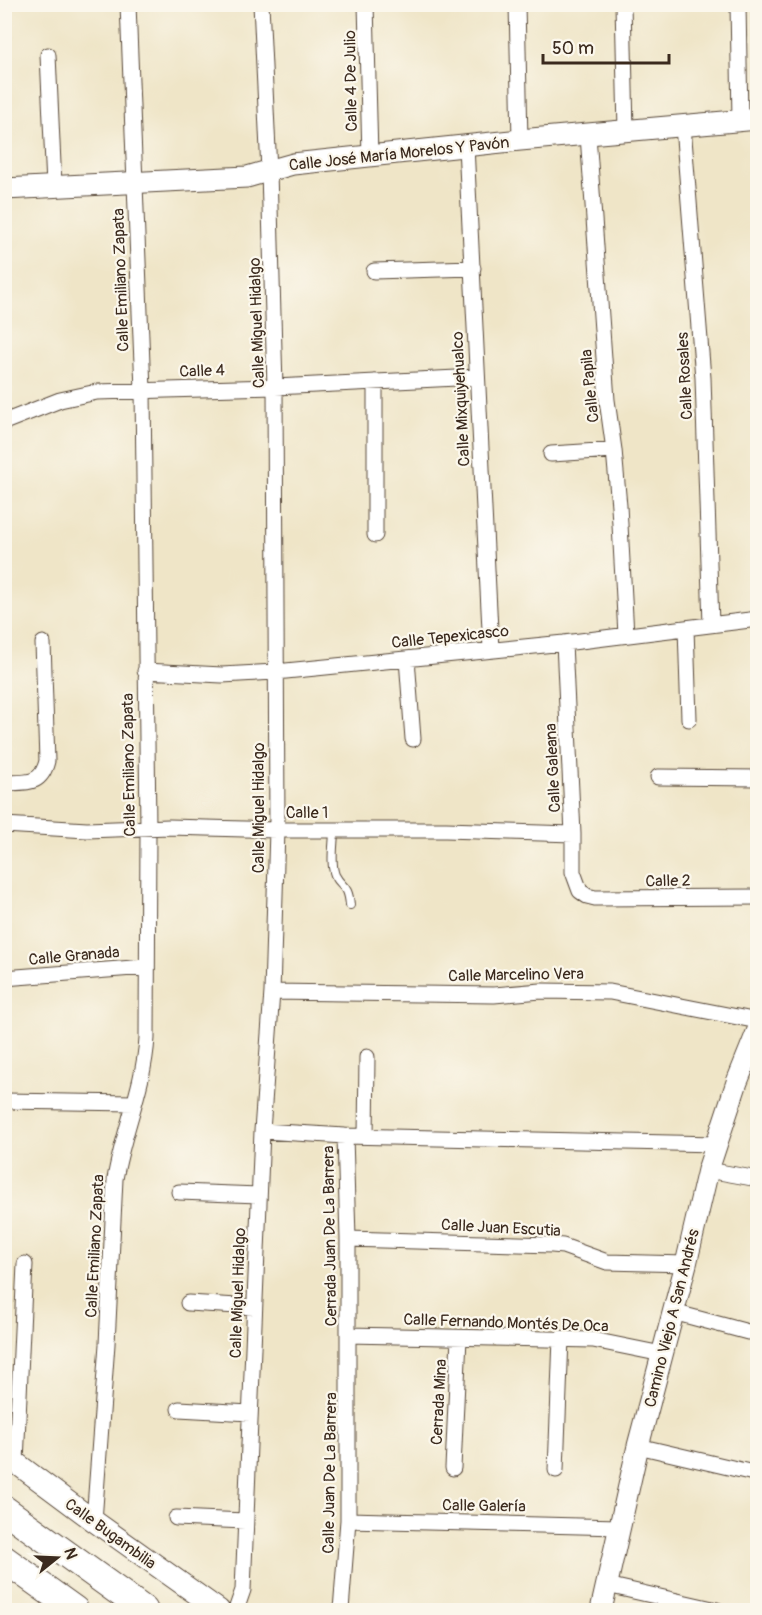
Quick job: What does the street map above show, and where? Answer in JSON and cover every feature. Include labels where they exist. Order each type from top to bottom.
[{"type":"highway","points":[[4,1509],[144,1611]]},
{"type":"highway","points":[[4,1559],[75,1611]]},
{"type":"street","name":"Calle Emiliano Zapata","points":[[93,1521],[107,1344],[115,1179],[119,1155],[146,1062],[148,828],[143,390],[128,4]]},
{"type":"street","name":"Calle Miguel Hidalgo","points":[[236,1611],[243,1590],[262,1131],[272,992],[277,830],[275,387],[269,171],[261,4]]},
{"type":"street","name":"Calle 4 De Julio","points":[[366,4],[370,156]]},
{"type":"street","points":[[517,4],[520,140]]},
{"type":"street","points":[[622,4],[626,130]]},
{"type":"street","points":[[738,4],[748,119]]},
{"type":"street","points":[[48,55],[54,186]]},
{"type":"street","name":"Calle José María Morelos Y Pavón","points":[[4,189],[248,177],[292,164],[748,119]]},
{"type":"street","name":"Calle Rosales","points":[[683,126],[703,378],[711,625]]},
{"type":"street","name":"Calle Papila","points":[[588,135],[607,400],[614,450],[626,635]]},
{"type":"street","name":"Calle Mixquiyehualco","points":[[466,146],[491,650]]},
{"type":"street","points":[[374,271],[473,268]]},
{"type":"street","name":"Calle 4","points":[[4,422],[76,395],[143,390],[275,387],[477,377]]},
{"type":"street","points":[[375,382],[375,535]]},
{"type":"street","points":[[551,454],[614,450]]},
{"type":"street","name":"Calle Tepexicasco","points":[[145,671],[222,675],[276,672],[564,643],[758,619]]},
{"type":"street","points":[[686,628],[689,719]]},
{"type":"street","name":"Calle Galeana","points":[[564,643],[573,872],[580,891]]},
{"type":"street","points":[[4,783],[30,782],[42,776],[45,770],[47,761],[43,644]]},
{"type":"street","points":[[407,659],[412,739]]},
{"type":"street","points":[[658,777],[758,778]]},
{"type":"street","name":"Calle 1","points":[[4,825],[87,830],[148,828],[446,830],[573,834]]},
{"type":"street","name":"Calle 2","points":[[580,891],[595,898],[758,897]]},
{"type":"street","name":"Calle Granada","points":[[4,978],[146,967]]},
{"type":"street","name":"Calle Marcelino Vera","points":[[272,992],[494,995],[541,991],[610,992],[758,1021]]},
{"type":"street","name":"Camino Viejo A San Andrés","points":[[601,1611],[638,1446],[708,1170],[758,1030]]},
{"type":"street","points":[[366,1136],[367,1057]]},
{"type":"street","points":[[4,1101],[134,1103]]},
{"type":"street","points":[[262,1131],[345,1136],[716,1144]]},
{"type":"street","name":"Cerrada Juan De La Barrera","points":[[345,1136],[348,1335]]},
{"type":"street","points":[[708,1170],[758,1179]]},
{"type":"street","points":[[179,1192],[260,1195]]},
{"type":"street","name":"Calle Juan Escutia","points":[[348,1239],[552,1245],[563,1246],[607,1263],[686,1264]]},
{"type":"street","points":[[10,1458],[25,1264]]},
{"type":"street","points":[[188,1303],[254,1307]]},
{"type":"street","points":[[673,1312],[748,1332]]},
{"type":"street","name":"Calle Fernando Montés De Oca","points":[[348,1335],[561,1338],[593,1340],[663,1354]]},
{"type":"street","name":"Calle Juan De La Barrera","points":[[341,1611],[348,1520],[348,1335]]},
{"type":"street","name":"Cerrada Mina","points":[[453,1468],[459,1338]]},
{"type":"street","points":[[556,1470],[561,1338]]},
{"type":"street","points":[[179,1409],[250,1413]]},
{"type":"street","points":[[638,1446],[758,1474]]},
{"type":"street","name":"Calle Bugambilia","points":[[10,1458],[93,1521],[219,1611]]},
{"type":"street","points":[[176,1518],[245,1521]]},
{"type":"street","name":"Calle Galería","points":[[348,1520],[620,1527]]},
{"type":"street","points":[[607,1585],[717,1611]]},
{"type":"lane","points":[[334,830],[335,875],[347,889],[350,904]]}]
